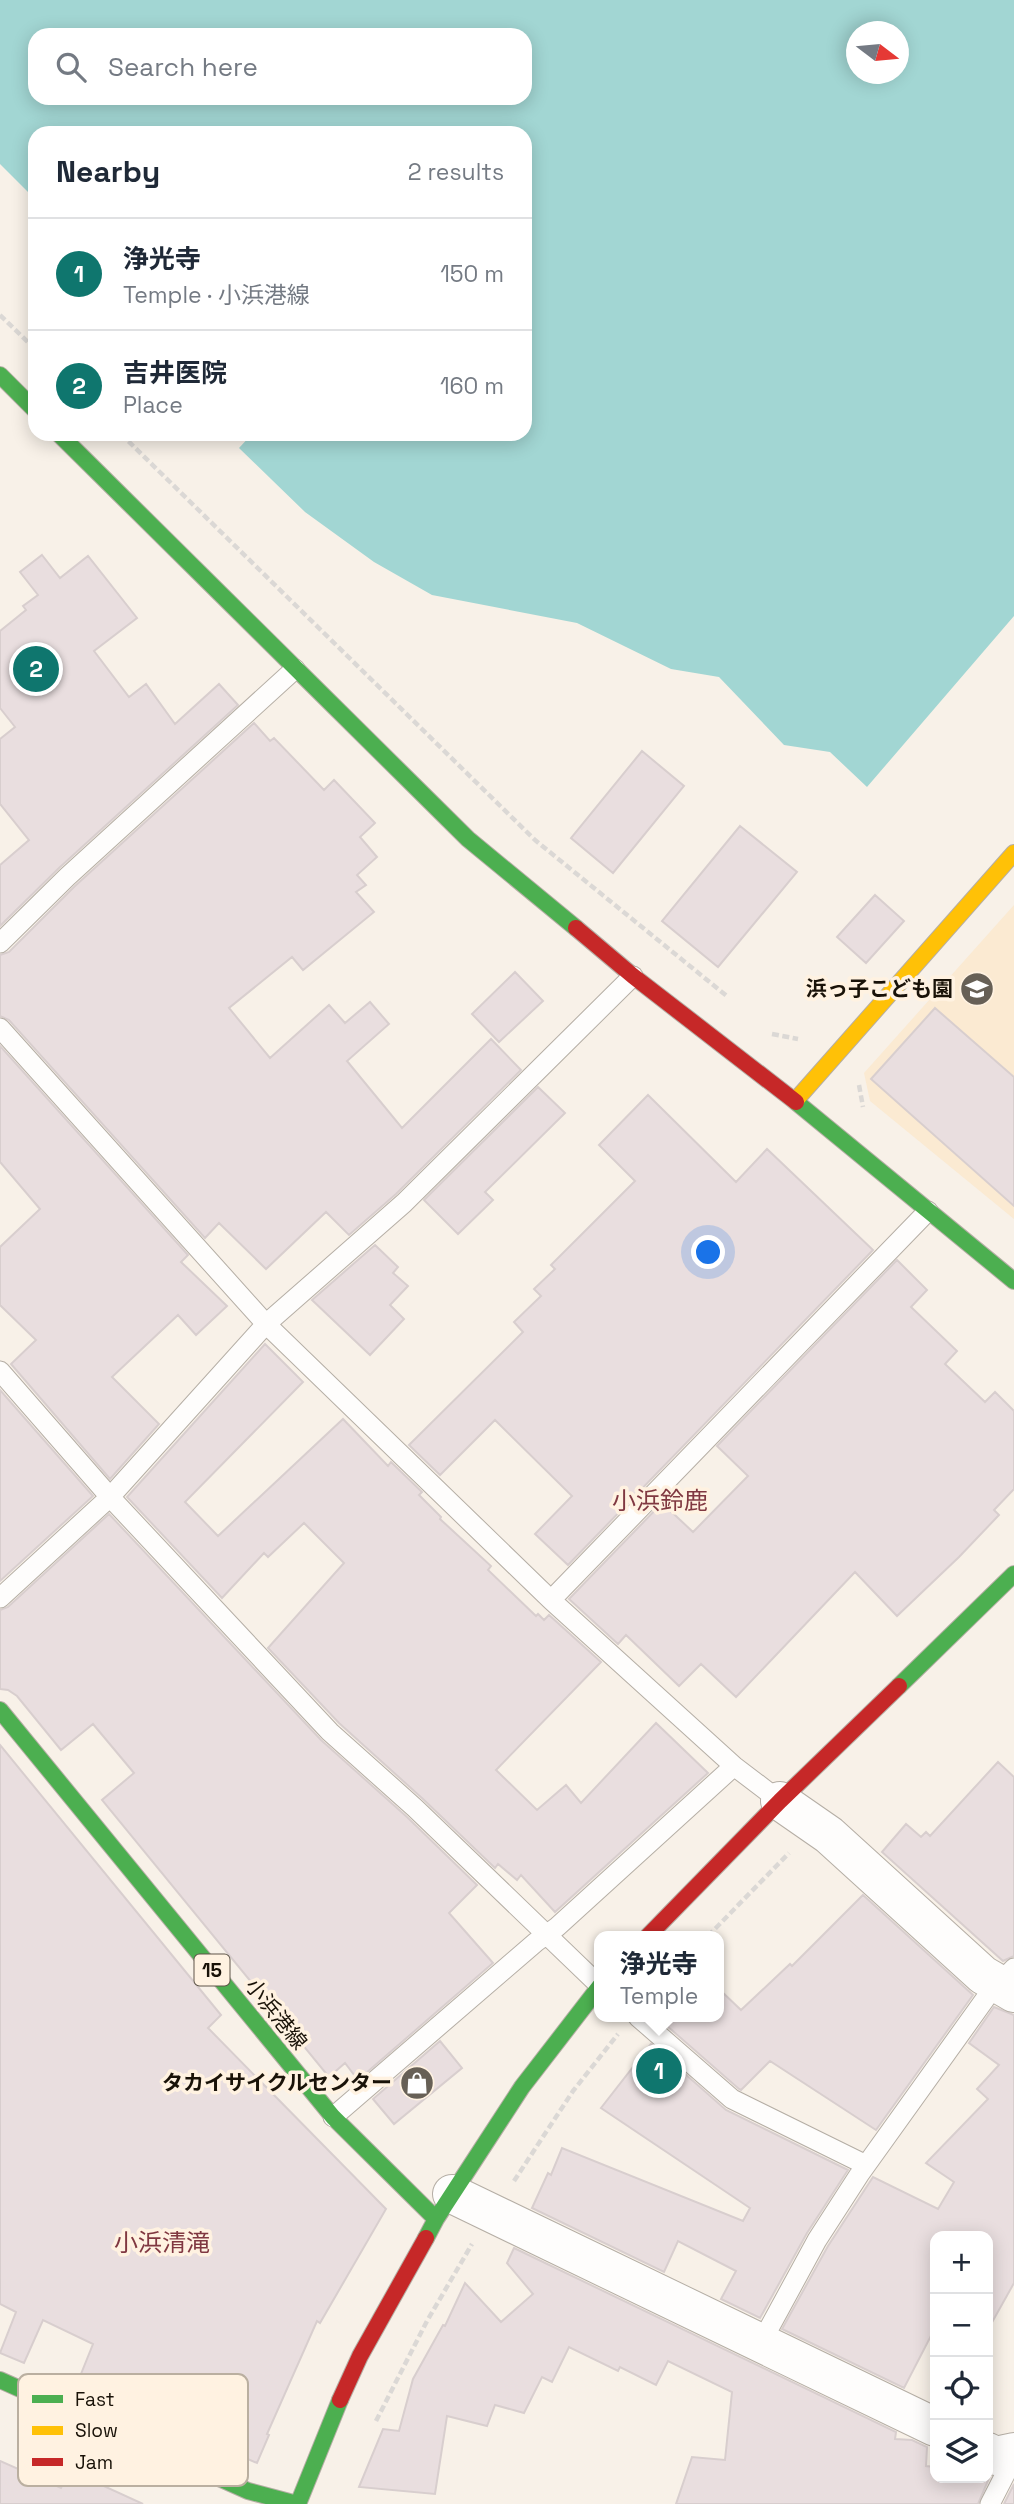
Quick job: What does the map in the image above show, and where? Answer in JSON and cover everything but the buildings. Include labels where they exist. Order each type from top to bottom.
[{"type":"street","points":[[0,376],[28,403]]},
{"type":"street","points":[[66,441],[468,839],[633,976],[795,1101],[1014,1281]]},
{"type":"street","points":[[795,1101],[1014,853]]},
{"type":"street","points":[[653,1931],[780,1801],[1014,1574]]},
{"type":"street","name":"小浜港線","points":[[0,1710],[333,2117],[444,2206]]},
{"type":"street","points":[[780,1801],[829,1835],[983,1975],[1009,1982]]},
{"type":"street","points":[[237,2486],[298,2504],[360,2356],[444,2206],[522,2087],[594,1994]]},
{"type":"street","name":"15","points":[[444,2206],[761,2343],[930,2425]]},
{"type":"street","points":[[0,2380],[18,2388]]},
{"type":"street","points":[[993,2455],[1014,2452]]},
{"type":"lane","points":[[0,943],[77,867],[295,669]]},
{"type":"lane","points":[[0,1598],[110,1497],[266,1324],[404,1203],[633,976]]},
{"type":"lane","points":[[0,1028],[266,1324],[551,1600],[734,1766],[780,1801]]},
{"type":"lane","points":[[551,1600],[928,1211]]},
{"type":"lane","points":[[0,1371],[110,1497],[330,1732],[415,1808],[594,1980]]},
{"type":"lane","points":[[333,2117],[546,1935],[734,1766]]},
{"type":"lane","points":[[761,2343],[817,2240],[866,2165],[988,1995],[1009,1982]]},
{"type":"lane","points":[[630,2022],[732,2099],[866,2165]]},
{"type":"lane","points":[[990,2504],[1014,2457]]},
{"type":"path","points":[[0,315],[28,342]]},
{"type":"path","points":[[128,441],[536,840],[730,999]]},
{"type":"path","points":[[762,1025],[773,1034],[811,1041]]},
{"type":"path","points":[[859,1083],[863,1107]]},
{"type":"path","points":[[713,1931],[793,1849]]},
{"type":"path","points":[[512,2184],[573,2091],[630,2022]]},
{"type":"path","points":[[374,2426],[427,2320],[476,2238]]},
{"type":"shaded area","name":"浜っ子こども園","points":[[1014,905],[1014,1219],[870,1101],[864,1073]]},
{"type":"water","points":[[0,0],[1014,0],[1014,616],[867,787],[830,752],[784,745],[719,677],[671,669],[577,623],[432,595],[374,562],[305,512],[239,448],[246,441],[532,441],[532,126],[28,126],[28,192],[0,164]]},
{"type":"traffic: fast","points":[[0,375],[28,403]]},
{"type":"traffic: fast","points":[[66,441],[468,839],[576,928]]},
{"type":"traffic: fast","points":[[796,1102],[1014,1281]]},
{"type":"traffic: fast","points":[[899,1686],[1014,1574]]},
{"type":"traffic: fast","points":[[0,1710],[333,2117],[436,2219],[426,2238]]},
{"type":"traffic: fast","points":[[436,2219],[522,2087],[594,1994]]},
{"type":"traffic: fast","points":[[0,2380],[18,2388]]},
{"type":"traffic: fast","points":[[298,2504],[340,2400]]},
{"type":"traffic: fast","points":[[237,2486],[297,2504]]},
{"type":"traffic: slow","points":[[795,1101],[1014,853]]},
{"type":"traffic: jam","points":[[576,928],[633,976],[796,1102]]},
{"type":"traffic: jam","points":[[653,1931],[780,1801],[899,1686]]},
{"type":"traffic: jam","points":[[340,2400],[360,2356],[426,2238]]},
{"type":"place","name":"吉井医院","points":[[36,669]]},
{"type":"place","name":"浜っ子こども園","points":[[977,989]]},
{"type":"place","name":"浄光寺","points":[[659,2071]]},
{"type":"place","name":"タカイサイクルセンター","points":[[417,2083]]},
{"type":"district","name":"小浜鈴鹿","points":[[660,1501]]},
{"type":"district","name":"小浜清滝","points":[[162,2243]]}]
